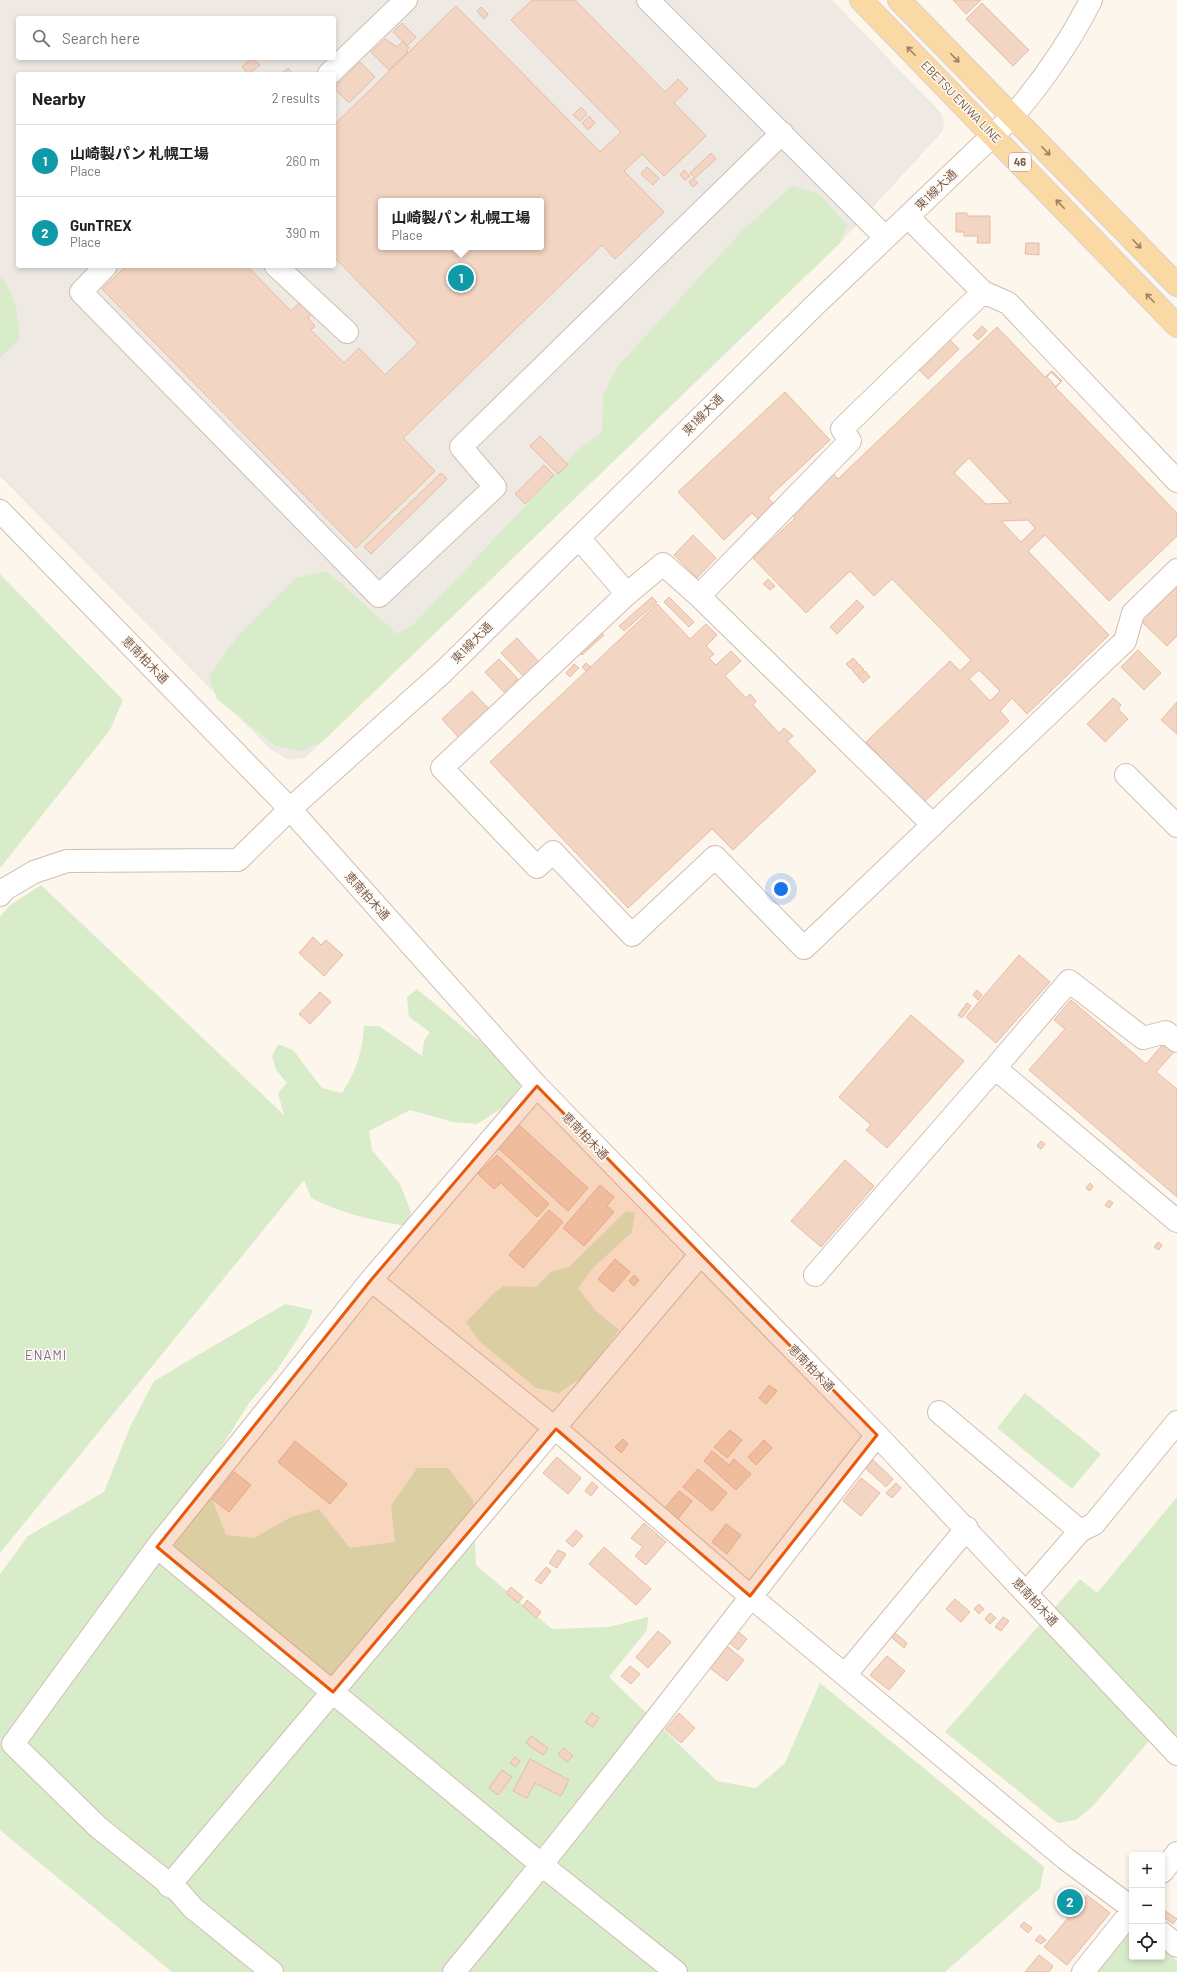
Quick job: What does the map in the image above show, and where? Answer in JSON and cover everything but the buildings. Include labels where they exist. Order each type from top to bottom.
[{"type":"main road","name":"EBETSU ENIWA LINE","points":[[861,0],[1177,326]]},
{"type":"main road","name":"46","points":[[899,0],[1177,285]]},
{"type":"street","points":[[331,72],[406,0]]},
{"type":"street","points":[[648,0],[885,237]]},
{"type":"street","name":"東1線大通","points":[[0,895],[5,889],[34,872],[67,861],[238,860],[290,810],[443,672],[885,237],[908,217],[1012,117],[1035,90],[1082,18],[1091,0]]},
{"type":"street","points":[[104,268],[81,292],[379,596],[495,487],[461,447],[782,133]]},
{"type":"street","points":[[908,217],[983,292],[1008,303],[1177,481]]},
{"type":"street","points":[[278,268],[347,332]]},
{"type":"street","points":[[699,596],[850,441],[842,429],[983,292]]},
{"type":"street","name":"恵南柏木通","points":[[0,511],[290,810],[537,1086],[967,1528],[1177,1754]]},
{"type":"street","points":[[579,538],[627,594]]},
{"type":"street","points":[[933,825],[699,596],[663,564],[627,594],[442,768],[537,867],[553,852],[632,935],[715,858],[804,948],[933,825],[1125,641],[1133,613],[1177,570]]},
{"type":"street","points":[[1126,775],[1177,826]]},
{"type":"street","points":[[815,1275],[1069,982],[1144,1038],[1166,1032],[1177,1041]]},
{"type":"street","points":[[995,1068],[1177,1221]]},
{"type":"street","points":[[272,1972],[193,1908],[179,1892],[169,1886],[98,1827],[13,1744],[157,1547],[371,1280],[537,1086]]},
{"type":"street","points":[[169,1886],[276,1757],[556,1429],[700,1255]]},
{"type":"street","points":[[371,1280],[556,1429],[750,1596],[1066,1859],[1129,1906]]},
{"type":"street","points":[[938,1412],[1080,1531]]},
{"type":"street","points":[[1026,1593],[1080,1531],[1094,1524],[1177,1422]]},
{"type":"street","points":[[454,1972],[542,1866],[750,1596],[877,1435]]},
{"type":"street","points":[[845,1675],[967,1528]]},
{"type":"street","points":[[157,1547],[542,1866],[676,1972]]},
{"type":"street","points":[[1165,1868],[1177,1853]]},
{"type":"street","points":[[1082,1972],[1129,1915]]},
{"type":"street","points":[[1165,1936],[1177,1946]]},
{"type":"highlighted area","points":[[537,1086],[877,1435],[750,1596],[556,1429],[333,1692],[157,1547],[371,1280]]},
{"type":"shaded area","points":[[0,0],[832,0],[940,112],[944,120],[943,131],[840,243],[305,758],[288,760],[269,748],[0,476]]},
{"type":"green space","points":[[792,186],[819,194],[847,225],[840,243],[322,742],[301,751],[275,746],[217,699],[209,676],[237,637],[296,578],[327,571],[397,634],[413,625],[578,450],[602,432],[603,395],[617,367],[744,229]]},
{"type":"green space","points":[[0,277],[10,290],[13,298],[17,314],[20,339],[0,358]]},
{"type":"green space","points":[[0,574],[123,700],[110,730],[0,868]]},
{"type":"green space","points":[[41,885],[284,1115],[278,1093],[287,1083],[276,1070],[272,1056],[278,1044],[293,1050],[322,1088],[342,1093],[358,1061],[364,1026],[379,1026],[422,1056],[424,1041],[430,1032],[409,1017],[407,997],[417,989],[488,1048],[522,1084],[507,1105],[477,1124],[453,1122],[410,1110],[369,1131],[372,1150],[400,1184],[411,1212],[406,1226],[357,1216],[323,1204],[311,1198],[304,1180],[0,1553],[0,917],[9,906]]},
{"type":"green space","points":[[626,1211],[635,1213],[632,1232],[593,1268],[578,1288],[595,1310],[619,1330],[586,1375],[559,1393],[536,1388],[480,1342],[466,1322],[496,1291],[504,1286],[536,1287],[552,1271],[569,1267]]},
{"type":"green space","points":[[285,1304],[313,1310],[306,1326],[277,1370],[249,1403],[203,1476],[226,1535],[254,1538],[291,1517],[319,1509],[350,1548],[395,1542],[391,1506],[417,1468],[448,1468],[473,1500],[476,1565],[552,1629],[609,1627],[648,1617],[647,1630],[609,1677],[717,1781],[756,1788],[785,1763],[820,1683],[1044,1867],[1040,1888],[945,1972],[172,1972],[0,1830],[0,1574],[28,1536],[104,1492],[130,1427],[154,1381]]},
{"type":"green space","points":[[1025,1393],[1101,1454],[1072,1489],[997,1428]]},
{"type":"green space","points":[[1177,1497],[1177,1742],[1162,1726],[1093,1806],[1076,1820],[1058,1823],[945,1732],[1080,1579],[1097,1593]]},
{"type":"green space","points":[[1129,1930],[1129,1960],[1165,1960],[1165,1951],[1177,1961],[1177,1972],[1096,1972]]},
{"type":"place","name":"山崎製パン 札幌工場","points":[[461,278]]},
{"type":"place","name":"GunTREX","points":[[1070,1902]]},
{"type":"district","name":"ENAMI","points":[[46,1355]]}]
